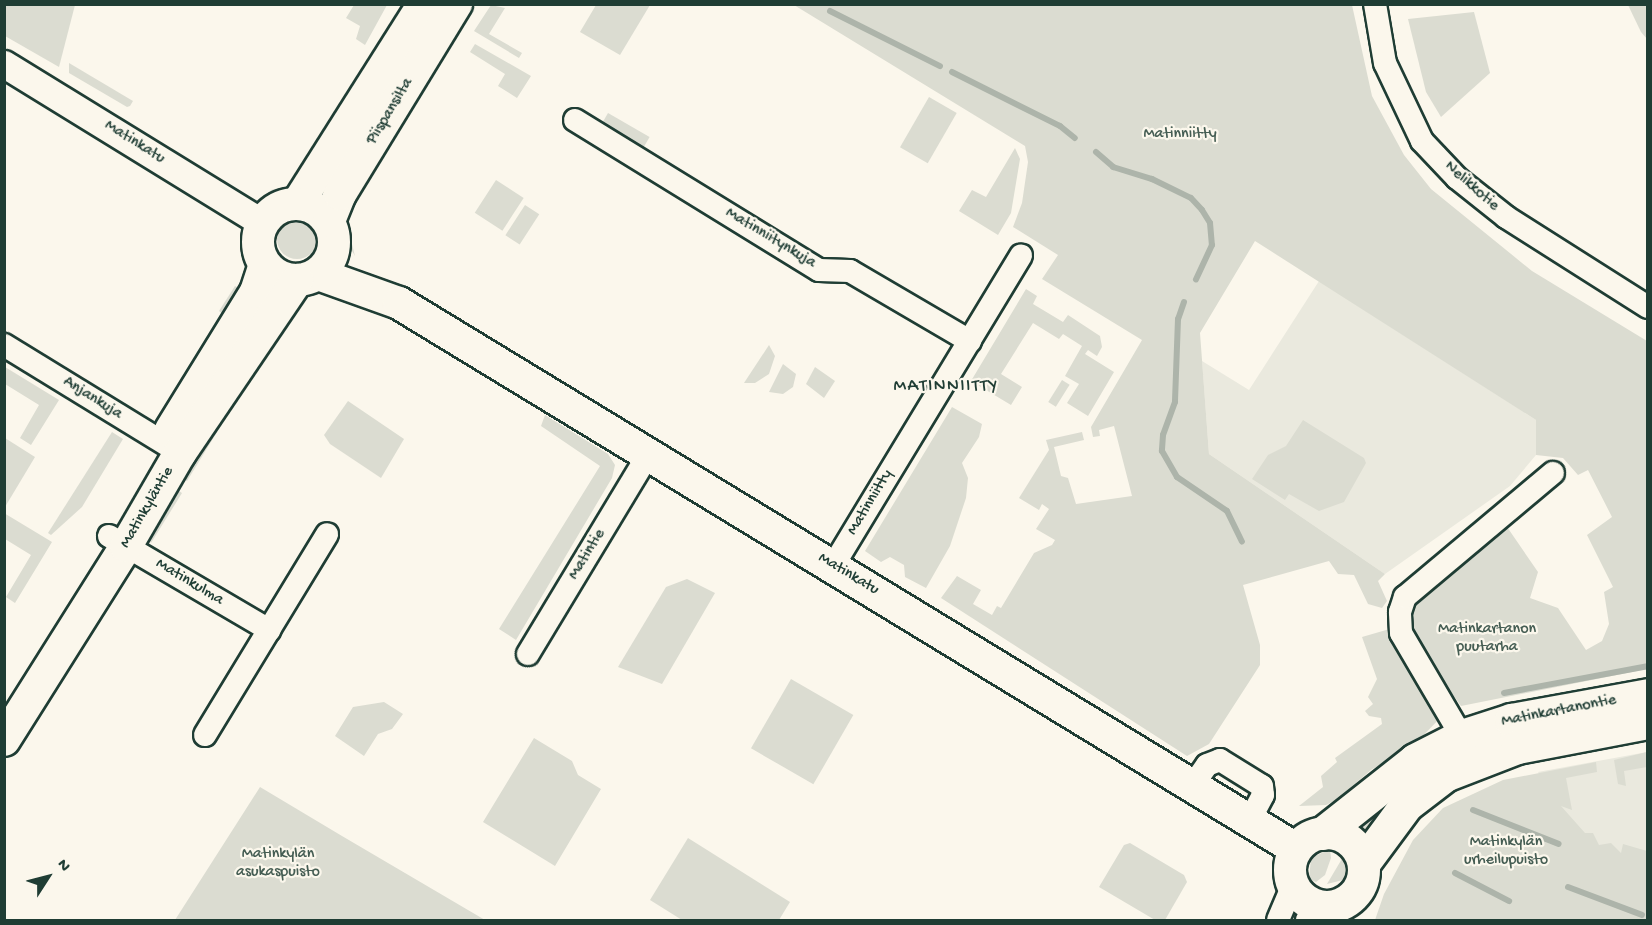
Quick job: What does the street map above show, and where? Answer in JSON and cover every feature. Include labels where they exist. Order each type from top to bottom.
[{"type":"main road","name":"Piispansilta","points":[[298,203],[431,10]]},
{"type":"main road","name":"Piispansilta","points":[[332,232],[340,194],[431,10]]},
{"type":"main road","points":[[298,203],[312,207],[332,232],[330,261],[308,277],[279,276],[266,265],[258,248],[262,223],[277,208],[298,203]]},
{"type":"main road","name":"Matinkatu","points":[[332,232],[381,281],[399,303]]},
{"type":"main road","name":"Matinkyläntie","points":[[4,740],[54,644],[172,448],[256,292],[266,265]]},
{"type":"main road","name":"Matinkatu","points":[[308,277],[399,303],[1250,819],[1310,841]]},
{"type":"main road","name":"Matinkyläntie","points":[[172,448],[308,277]]},
{"type":"main road","name":"Matinkyläntie","points":[[4,708],[54,644]]},
{"type":"main road","name":"Matinkartanontie","points":[[1364,862],[1406,805],[1445,775],[1468,749],[1511,720],[1647,695]]},
{"type":"main road","name":"Matinkartanontie","points":[[1310,841],[1415,760],[1468,749],[1517,747],[1647,722]]},
{"type":"main road","points":[[1344,837],[1360,852],[1364,862],[1364,874],[1357,892],[1344,903],[1316,914],[1293,885],[1290,867],[1310,841],[1344,837]]},
{"type":"street","name":"Nelikkotie","points":[[1375,4],[1385,63],[1422,141],[1457,178],[1506,217],[1647,307]]},
{"type":"street","name":"Matinkatu","points":[[4,64],[262,223]]},
{"type":"street","name":"Matinniitynkuja","points":[[575,120],[819,270],[850,271],[970,341]]},
{"type":"street","name":"Matinniitty","points":[[833,566],[1021,256]]},
{"type":"street","name":"Anjankuja","points":[[4,345],[172,448]]},
{"type":"street","name":"Matintie","points":[[528,654],[648,455]]},
{"type":"street","points":[[1468,749],[1401,633],[1405,597],[1553,474]]},
{"type":"street","points":[[205,735],[327,534]]},
{"type":"street","name":"Matinkulma","points":[[118,541],[269,630]]},
{"type":"street","points":[[1278,921],[1293,885]]},
{"type":"shaded area","points":[[1319,281],[1536,420],[1536,455],[1510,486],[1385,574],[1209,454],[1202,361],[1249,390]]},
{"type":"shaded area","points":[[1647,752],[1647,868],[1582,841],[1538,772]]},
{"type":"green space","points":[[6,5],[75,5],[59,67],[5,36]]},
{"type":"green space","points":[[354,5],[387,5],[365,45],[356,39],[360,26],[346,18]]},
{"type":"green space","points":[[491,5],[505,8],[489,34],[522,53],[519,58],[474,31]]},
{"type":"green space","points":[[596,5],[650,5],[620,55],[580,32]]},
{"type":"green space","name":"Matinniitty","points":[[794,5],[1352,5],[1372,96],[1404,155],[1431,189],[1532,271],[1647,341],[1647,669],[1461,706],[1413,638],[1410,616],[1412,604],[1505,524],[1538,572],[1530,598],[1558,608],[1586,650],[1602,641],[1609,624],[1604,592],[1613,587],[1587,535],[1612,517],[1588,470],[1578,475],[1563,458],[1536,455],[1536,420],[1255,241],[1200,333],[1209,454],[1385,574],[1378,581],[1387,601],[1382,608],[1368,604],[1354,575],[1338,574],[1329,561],[1243,585],[1260,645],[1260,665],[1209,744],[1187,756],[941,598],[957,576],[981,590],[973,604],[992,615],[997,606],[1001,608],[1034,553],[1052,545],[1055,540],[1036,529],[1049,509],[1042,504],[1039,510],[1019,498],[1049,450],[1046,440],[1082,432],[1084,440],[1054,447],[1061,476],[1068,478],[1076,504],[1132,496],[1114,426],[1099,430],[1100,436],[1093,437],[1091,427],[1142,340],[1042,279],[1058,255],[1013,227],[1022,203],[1028,162],[1025,146]]},
{"type":"green space","points":[[1628,5],[1647,5],[1647,39],[1641,32]]},
{"type":"green space","points":[[1474,12],[1490,73],[1441,117],[1426,92],[1408,19]]},
{"type":"green space","points":[[475,44],[531,76],[517,98],[498,86],[505,74],[470,52]]},
{"type":"green space","points":[[69,63],[133,101],[130,106],[127,107],[69,73]]},
{"type":"green space","points":[[929,97],[957,113],[928,163],[900,147]]},
{"type":"green space","points":[[608,113],[650,137],[643,148],[602,124]]},
{"type":"green space","points":[[1015,148],[1020,159],[1011,213],[998,235],[959,211],[972,190],[986,197]]},
{"type":"green space","points":[[496,180],[524,198],[502,231],[475,213]]},
{"type":"green space","points":[[303,182],[288,195],[267,196],[271,190]]},
{"type":"green space","points":[[525,205],[539,214],[520,244],[505,235]]},
{"type":"green space","points":[[348,210],[348,228],[355,256],[341,232]]},
{"type":"green space","points":[[297,219],[305,220],[311,225],[316,231],[316,247],[311,253],[305,258],[297,259],[289,258],[283,253],[278,247],[277,239],[278,231],[283,225],[289,220]]},
{"type":"green space","points":[[235,286],[245,292],[225,316],[219,311]]},
{"type":"green space","points":[[1026,289],[1037,296],[1033,304],[1063,322],[1068,315],[1100,336],[1102,347],[1097,356],[1088,350],[1085,354],[1114,372],[1088,416],[1067,403],[1079,384],[1065,376],[1082,346],[1063,334],[1059,339],[1033,323],[1001,374],[1022,387],[1011,405],[971,381]]},
{"type":"green space","points":[[287,318],[187,481],[175,473]]},
{"type":"green space","points":[[769,345],[775,356],[769,374],[755,383],[744,383]]},
{"type":"green space","points":[[783,364],[796,374],[793,387],[783,394],[769,392]]},
{"type":"green space","points":[[5,367],[59,400],[31,445],[20,438],[39,405],[5,384]]},
{"type":"green space","points":[[815,367],[835,381],[824,398],[806,384]]},
{"type":"green space","points":[[1062,380],[1070,385],[1056,407],[1048,402]]},
{"type":"green space","points":[[348,401],[404,439],[381,478],[330,444],[324,435]]},
{"type":"green space","points":[[952,407],[982,424],[979,437],[962,463],[968,478],[966,498],[950,546],[926,588],[905,577],[904,565],[890,557],[881,562],[865,551]]},
{"type":"green space","points":[[545,415],[608,454],[615,465],[612,478],[516,640],[499,629],[600,466],[541,426]]},
{"type":"green space","points":[[1303,420],[1364,458],[1366,463],[1344,502],[1319,511],[1289,494],[1285,500],[1252,479],[1268,455],[1286,446]]},
{"type":"green space","points":[[112,432],[123,439],[82,507],[51,535],[48,533]]},
{"type":"green space","points":[[5,438],[35,457],[5,507]]},
{"type":"green space","points":[[168,484],[182,493],[151,543],[147,534]]},
{"type":"green space","points":[[4,513],[52,542],[15,603],[6,597],[31,555],[5,539]]},
{"type":"green space","points":[[687,579],[715,593],[662,684],[618,667],[666,587]]},
{"type":"green space","points":[[1393,628],[1442,716],[1416,743],[1371,770],[1336,800],[1326,805],[1299,806],[1323,787],[1321,776],[1337,762],[1335,758],[1382,724],[1381,718],[1369,716],[1365,711],[1373,704],[1368,697],[1377,679],[1362,637]]},
{"type":"green space","points":[[791,679],[853,715],[813,784],[751,748]]},
{"type":"green space","points":[[384,702],[403,714],[392,729],[378,734],[364,756],[335,736],[353,707]]},
{"type":"green space","points":[[534,738],[572,761],[578,775],[601,789],[555,866],[483,822]]},
{"type":"green space","points":[[1647,752],[1647,767],[1624,771],[1626,786],[1618,784],[1614,760]]},
{"type":"green space","name":"Matinkylän urheilupuisto","points":[[1596,762],[1597,772],[1566,778],[1572,810],[1561,806],[1585,833],[1593,833],[1599,845],[1611,843],[1621,853],[1623,844],[1647,851],[1647,920],[1375,920],[1384,894],[1413,840],[1443,808],[1503,780]]},
{"type":"green space","name":"Matinkylän asukaspuisto","points":[[260,787],[342,836],[485,920],[175,920]]},
{"type":"green space","points":[[1385,800],[1366,841],[1347,825]]},
{"type":"green space","points":[[688,838],[790,902],[779,920],[682,920],[650,900]]},
{"type":"green space","points":[[1130,843],[1184,875],[1187,882],[1165,920],[1155,920],[1099,887],[1124,845]]},
{"type":"green space","points":[[1330,849],[1331,858],[1325,875],[1316,882],[1309,879],[1311,858]]},
{"type":"green space","points":[[1343,857],[1348,864],[1347,879],[1327,884]]},
{"type":"waterway","points":[[830,11],[940,66]]},
{"type":"waterway","points":[[952,72],[1060,126],[1075,138]]},
{"type":"waterway","points":[[1096,152],[1113,167],[1152,179],[1191,198],[1202,210],[1210,223],[1212,245],[1196,280]]},
{"type":"waterway","points":[[1184,302],[1178,319],[1175,402],[1163,435],[1162,451],[1177,477],[1227,511],[1242,542]]},
{"type":"waterway","points":[[1504,693],[1648,666]]},
{"type":"waterway","points":[[1473,810],[1559,844]]},
{"type":"waterway","points":[[1455,873],[1509,901]]},
{"type":"waterway","points":[[1568,887],[1642,915]]},
{"type":"district","name":"MATINNIITTY","points":[[946,387]]},
{"type":"park label","name":"Matinkartanon puutarha","points":[[1487,639]]}]
